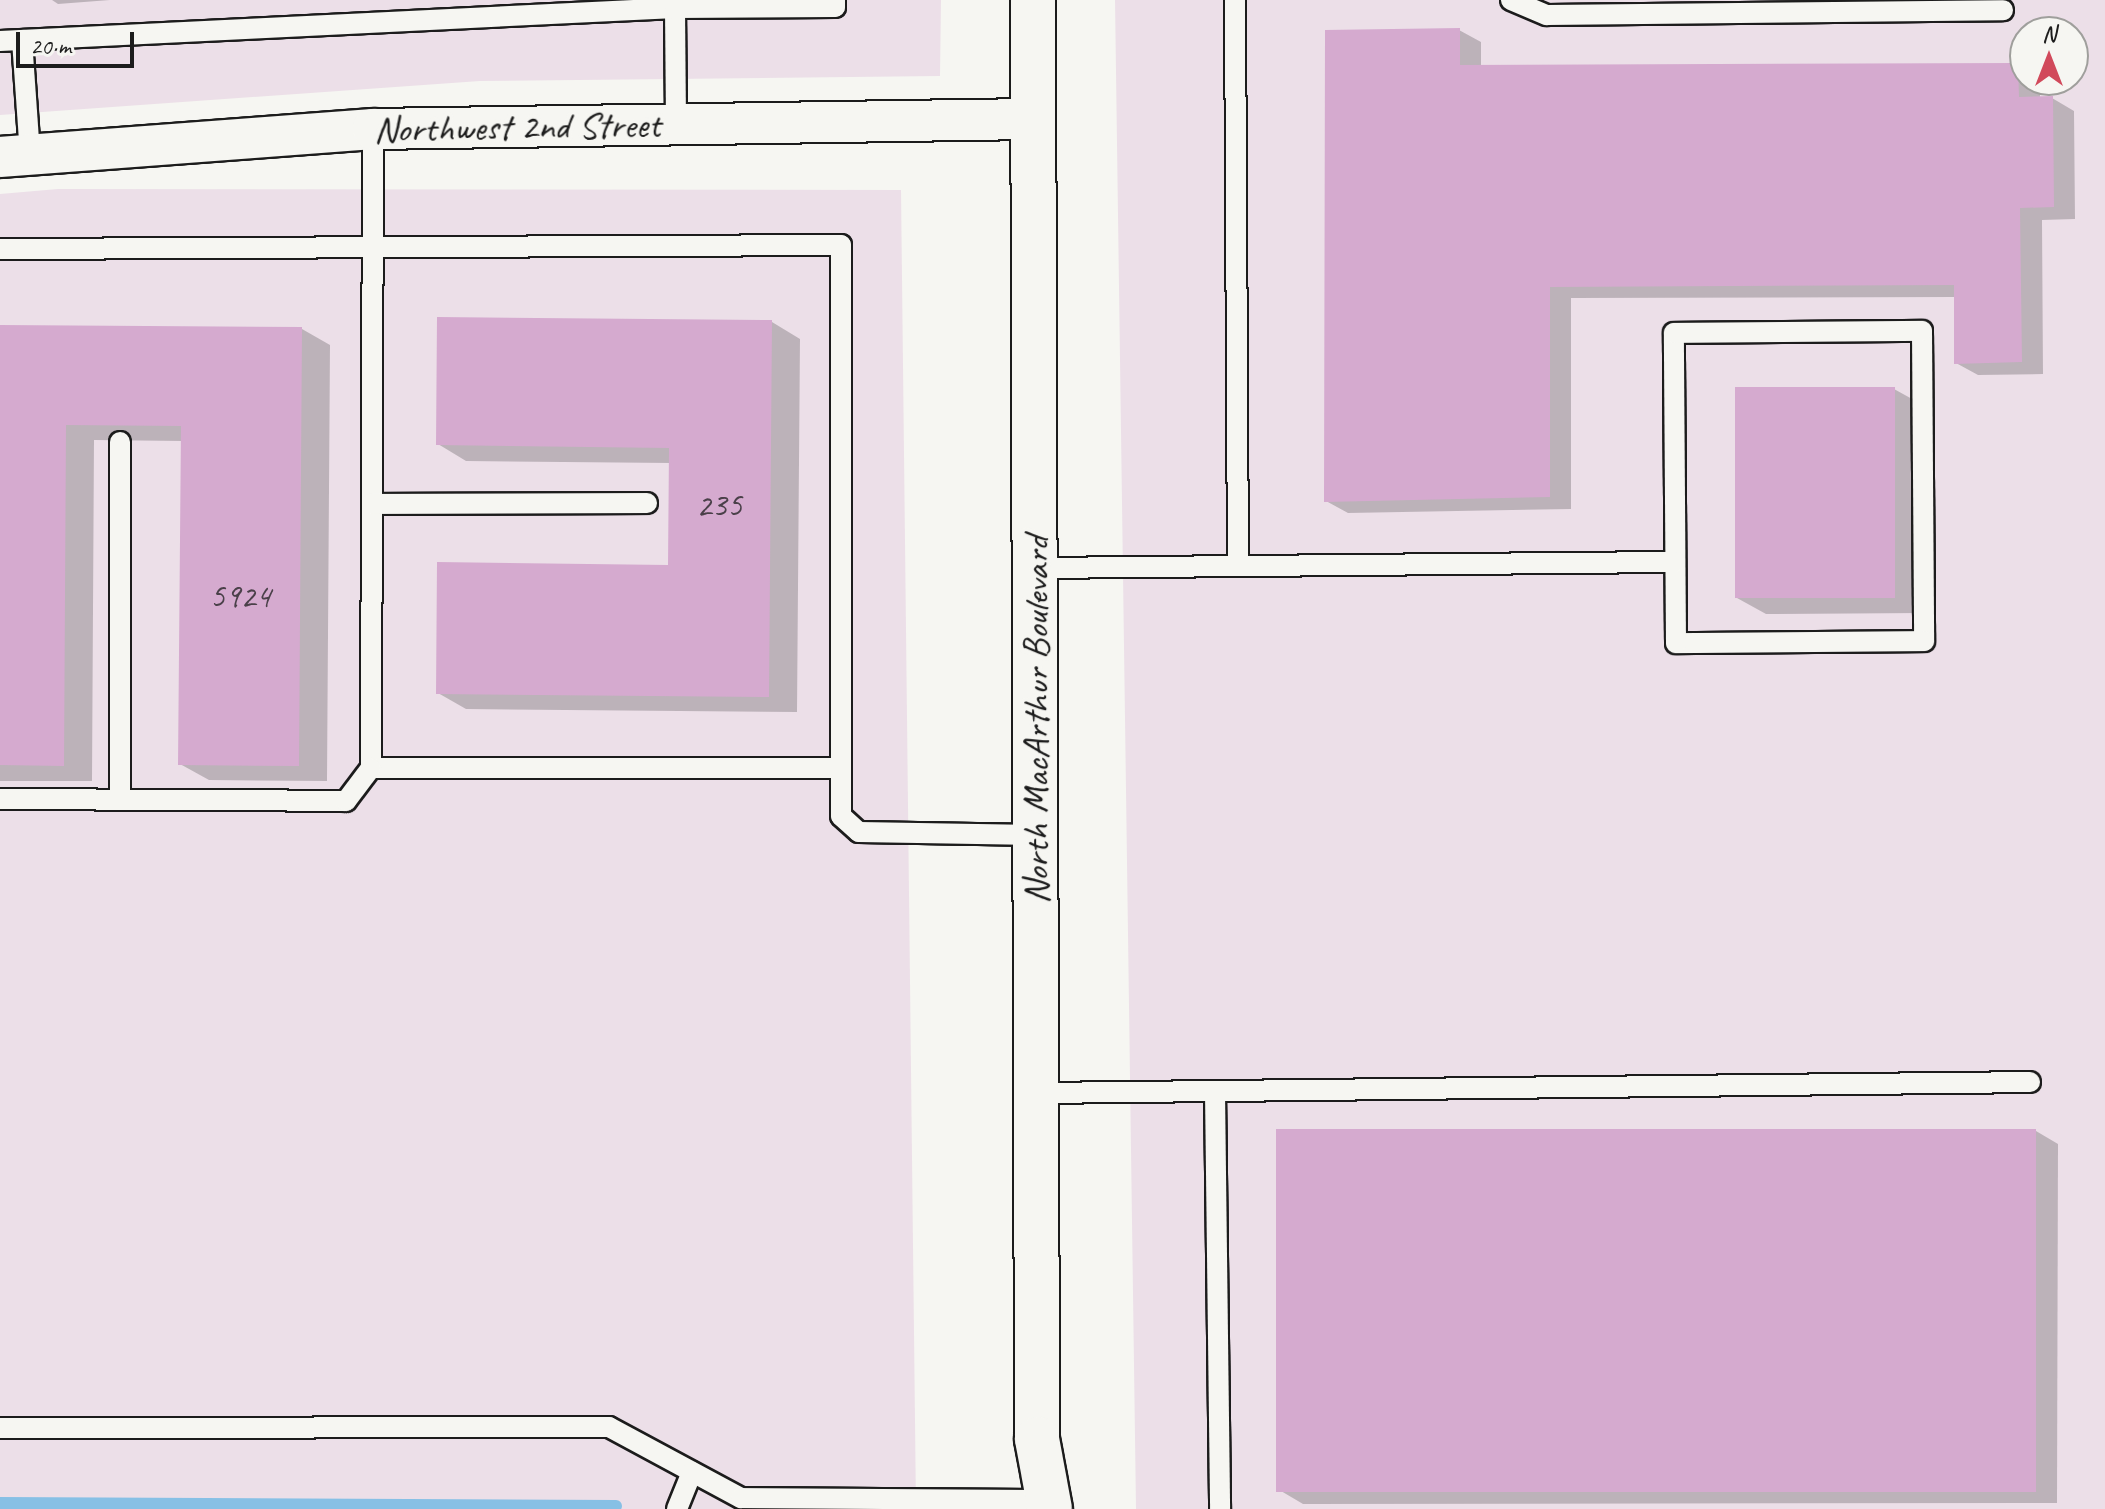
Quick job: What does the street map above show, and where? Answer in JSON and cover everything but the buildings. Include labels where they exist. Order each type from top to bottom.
[{"type":"main road","name":"North MacArthur Boulevard","points":[[1032,1506],[1037,1439],[1033,0]]},
{"type":"street","name":"Northwest 2nd Street","points":[[15,156],[373,129],[1034,119]]},
{"type":"lane","points":[[0,41],[675,8],[835,7],[835,0]]},
{"type":"lane","points":[[1235,0],[1238,566]]},
{"type":"lane","points":[[1511,0],[1547,15],[2003,10]]},
{"type":"lane","points":[[675,8],[676,124]]},
{"type":"lane","points":[[15,156],[22,40]]},
{"type":"lane","points":[[0,799],[346,801],[371,768],[373,129]]},
{"type":"lane","points":[[0,249],[841,245],[841,816],[859,832],[1036,835]]},
{"type":"lane","points":[[1922,331],[1924,641],[1676,643],[1675,562],[1674,333],[1922,331]]},
{"type":"lane","points":[[120,442],[120,800]]},
{"type":"lane","points":[[372,504],[647,503]]},
{"type":"lane","points":[[1035,568],[1675,562]]},
{"type":"lane","points":[[371,768],[841,768]]},
{"type":"lane","points":[[1037,1093],[2030,1082]]},
{"type":"lane","points":[[1215,1091],[1220,1509]]},
{"type":"lane","points":[[0,1428],[609,1427],[741,1498],[1032,1506]]},
{"type":"lane","points":[[677,1509],[692,1472]]},
{"type":"shaded area","points":[[0,0],[941,0],[940,76],[480,81],[0,115]]},
{"type":"shaded area","points":[[1115,0],[2105,0],[2105,1509],[1136,1509]]},
{"type":"shaded area","points":[[58,189],[901,190],[916,1509],[0,1509],[0,194]]},
{"type":"waterway","points":[[0,1503],[616,1506]]}]
